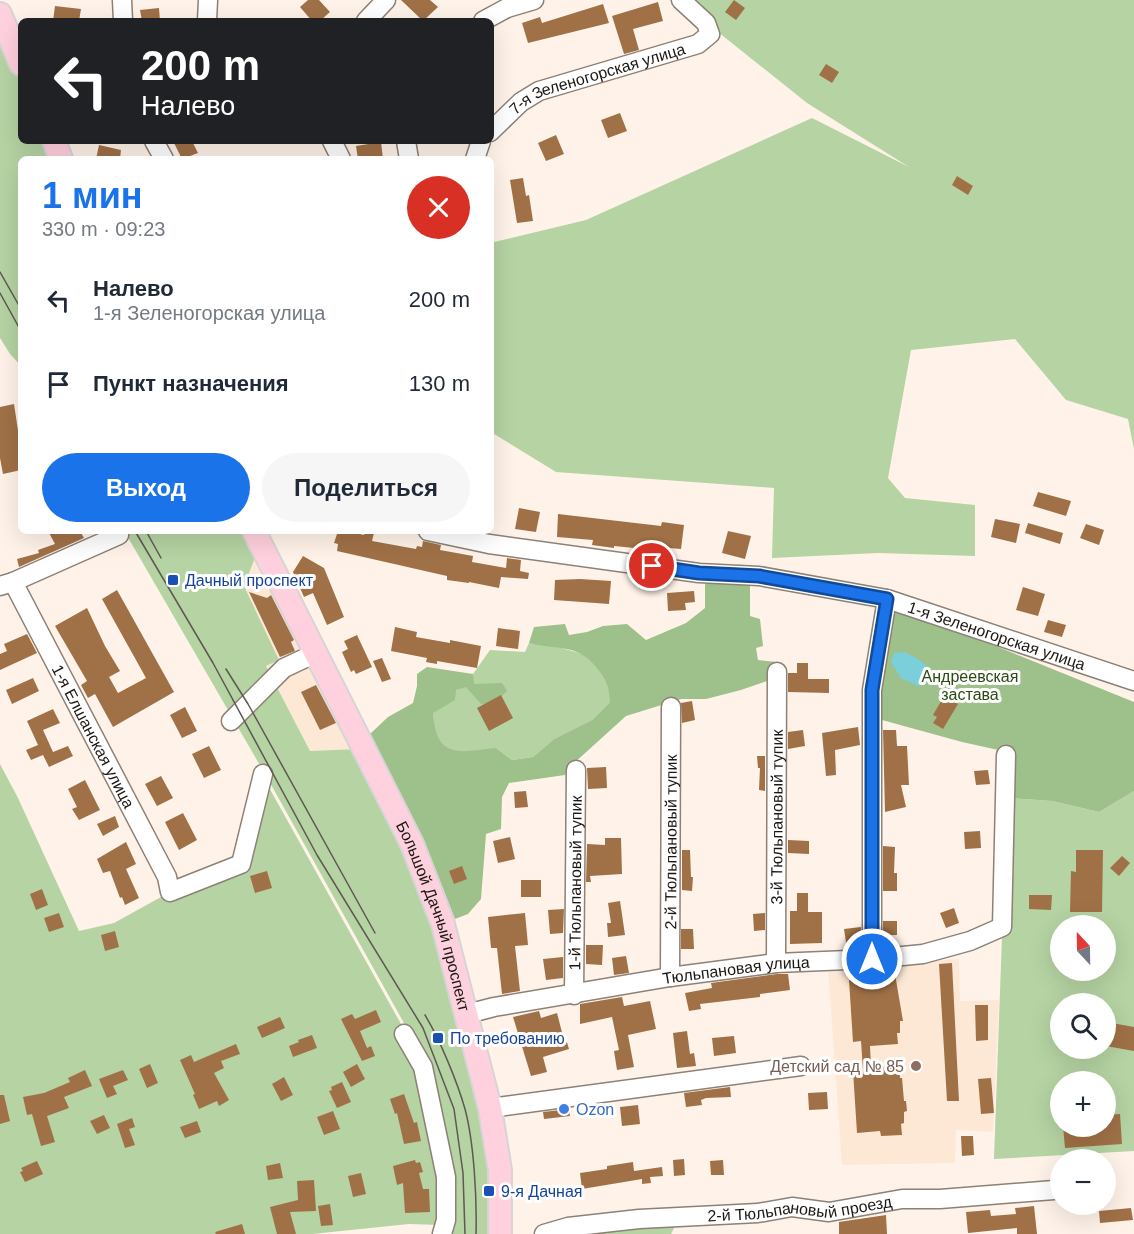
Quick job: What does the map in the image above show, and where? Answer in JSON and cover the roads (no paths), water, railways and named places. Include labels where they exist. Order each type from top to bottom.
[{"type":"main road","points":[[0,14],[18,57]]},
{"type":"main road","points":[[256,534],[316,653]]},
{"type":"main road","name":"Большой Дачный проспект","points":[[316,653],[412,844],[443,924],[490,1108],[500,1170],[500,1234]]},
{"type":"street","points":[[122,0],[123,18]]},
{"type":"street","points":[[207,18],[208,0]]},
{"type":"street","points":[[369,18],[386,0]]},
{"type":"street","points":[[489,18],[507,8],[534,0]]},
{"type":"street","name":"7-я Зеленогорская улица","points":[[494,128],[521,102],[539,91],[698,44],[710,33],[706,23],[681,0]]},
{"type":"street","name":"1-я Зеленогорская улица","points":[[453,534],[699,573],[759,576],[887,599],[1134,681]]},
{"type":"street","points":[[7,584],[119,535]]},
{"type":"street","name":"1-я Елшанская улица","points":[[7,584],[167,878],[170,892],[241,864],[263,774]]},
{"type":"street","points":[[872,959],[872,690],[887,599]]},
{"type":"street","points":[[231,721],[284,668],[316,653]]},
{"type":"street","name":"3-й Тюльпановый тупик","points":[[776,963],[777,672]]},
{"type":"street","name":"2-й Тюльпановый тупик","points":[[670,978],[671,707]]},
{"type":"street","name":"Тюльпановая улица","points":[[467,1014],[494,1007],[776,963],[872,959],[923,954],[970,940],[1002,927],[1006,755]]},
{"type":"street","name":"1-й Тюльпановый тупик","points":[[574,995],[576,770]]},
{"type":"street","points":[[404,1034],[423,1066],[446,1177],[446,1220],[442,1234]]},
{"type":"street","points":[[490,1108],[801,1066]]},
{"type":"street","name":"2-й Тюльпановый проезд","points":[[544,1234],[568,1227],[639,1219],[758,1213],[792,1207],[829,1212],[902,1199],[940,1199],[1050,1190]]},
{"type":"water","points":[[904,652],[928,667],[934,675],[918,686],[901,678],[891,662],[894,653]]},
{"type":"tram line","points":[[0,272],[18,304]]},
{"type":"tram line","points":[[0,293],[18,326]]},
{"type":"tram line","points":[[137,534],[213,663],[317,855],[423,1028],[454,1109],[463,1173],[465,1234]]},
{"type":"tram line","points":[[148,534],[161,558]]},
{"type":"tram line","points":[[226,669],[248,704],[375,933]]},
{"type":"tram line","points":[[425,1015],[448,1061],[465,1109],[474,1171],[476,1234]]},
{"type":"place","name":"Дачный проспект","points":[[173,580]]},
{"type":"place","name":"По требованию","points":[[438,1038]]},
{"type":"place","name":"Детский сад № 85","points":[[916,1066]]},
{"type":"place","name":"Ozon","points":[[564,1109]]},
{"type":"place","name":"9-я Дачная","points":[[489,1191]]},
{"type":"park label","name":"Андреевская застава","points":[[970,685]]}]
